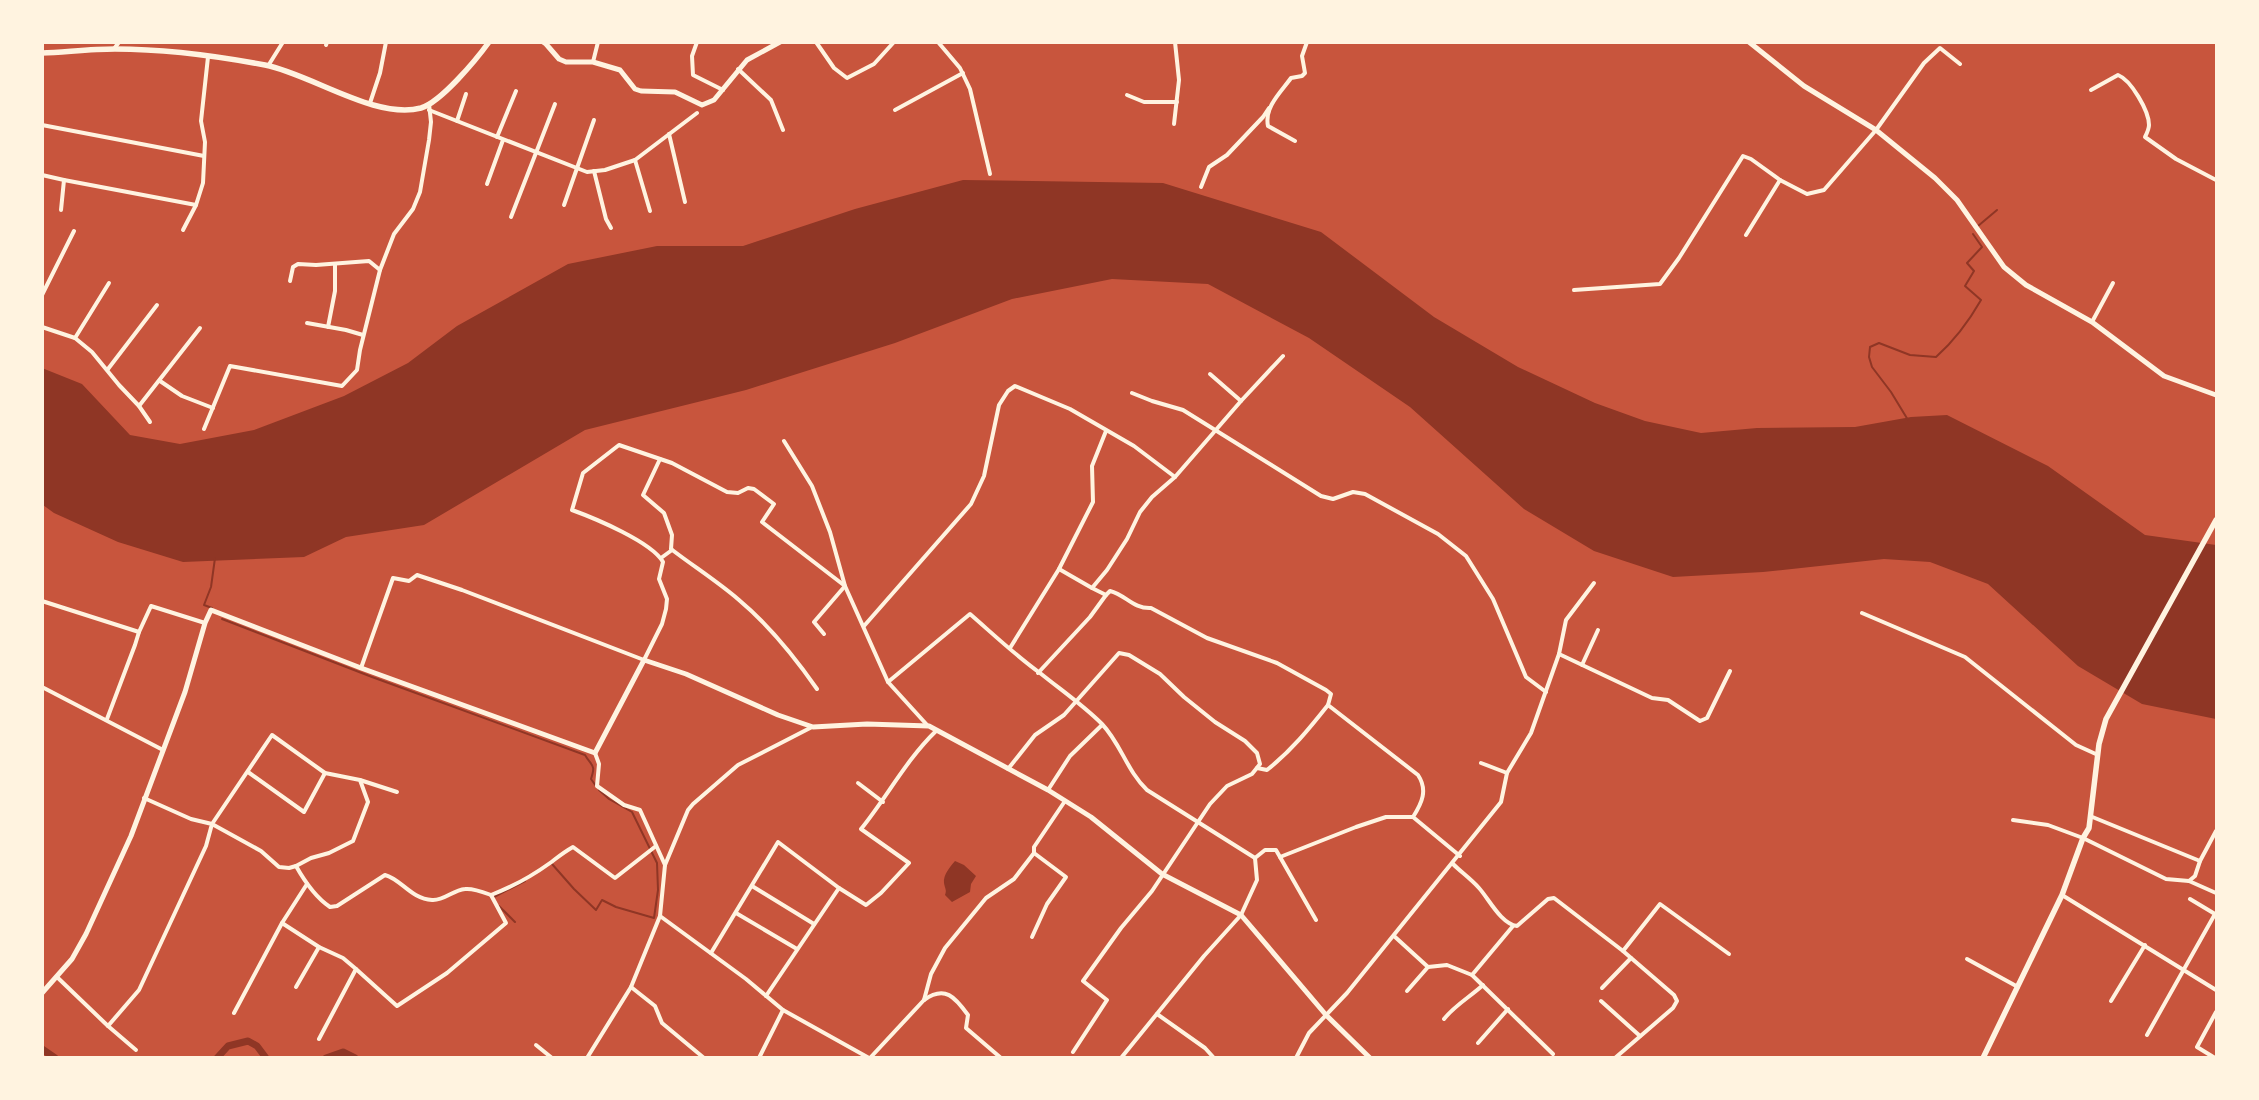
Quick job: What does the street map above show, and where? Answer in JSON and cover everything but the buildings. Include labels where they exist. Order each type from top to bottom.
[{"type":"main road","points":[[42,53],[114,49],[143,50],[268,66],[384,108],[408,110],[429,107],[476,60],[489,42]]},
{"type":"main road","points":[[1983,1058],[2062,895],[2083,838],[2089,828],[2098,755],[2106,720],[2216,520]]},
{"type":"street","points":[[114,49],[119,42]]},
{"type":"street","points":[[268,66],[283,42]]},
{"type":"street","points":[[370,103],[380,73],[386,42]]},
{"type":"street","points":[[542,42],[559,59],[566,62],[593,62],[620,70],[635,89],[641,91],[675,92],[696,104],[702,105],[714,100],[747,60],[780,42]]},
{"type":"street","points":[[593,62],[598,42]]},
{"type":"street","points":[[697,42],[692,56],[693,74],[723,90]]},
{"type":"street","points":[[816,42],[834,68],[847,78],[874,64],[894,42]]},
{"type":"street","points":[[938,42],[963,73],[970,89],[990,174]]},
{"type":"street","points":[[1174,124],[1179,80],[1175,42]]},
{"type":"street","points":[[1201,187],[1209,167],[1227,155],[1263,117],[1291,78],[1302,76],[1305,73],[1302,56],[1307,42]]},
{"type":"street","points":[[1749,42],[1804,86],[1876,130],[1935,178],[1956,200],[2004,267],[2026,285],[2092,322],[2164,376],[2216,395]]},
{"type":"street","points":[[1574,290],[1660,284],[1679,258],[1743,156],[1751,159],[1780,180],[1808,194],[1824,190],[1876,130],[1924,63],[1940,48],[1960,64]]},
{"type":"street","points":[[182,230],[196,205],[203,183],[205,142],[201,121],[208,57]]},
{"type":"street","points":[[738,69],[771,100],[783,130]]},
{"type":"street","points":[[895,110],[963,73]]},
{"type":"street","points":[[2091,90],[2118,75],[2123,77],[2134,89],[2147,116],[2149,123],[2145,137],[2176,159],[2216,180]]},
{"type":"street","points":[[497,137],[516,91]]},
{"type":"street","points":[[457,121],[466,94]]},
{"type":"street","points":[[1127,95],[1144,102],[1178,102]]},
{"type":"street","points":[[511,217],[555,104]]},
{"type":"street","points":[[1270,106],[1268,126],[1295,141]]},
{"type":"street","points":[[204,429],[230,366],[342,386],[358,370],[364,335],[380,270],[394,234],[413,208],[420,192],[429,140],[429,107],[503,140],[587,172],[606,170],[635,160],[697,113]]},
{"type":"street","points":[[564,205],[594,120]]},
{"type":"street","points":[[42,125],[204,156]]},
{"type":"street","points":[[669,134],[685,202]]},
{"type":"street","points":[[487,184],[503,140]]},
{"type":"street","points":[[635,160],[650,211]]},
{"type":"street","points":[[594,171],[606,219],[612,228]]},
{"type":"street","points":[[42,175],[196,205]]},
{"type":"street","points":[[61,210],[64,180]]},
{"type":"street","points":[[1746,235],[1780,180]]},
{"type":"street","points":[[42,295],[74,231]]},
{"type":"street","points":[[290,281],[293,267],[298,264],[335,264],[369,261],[380,270]]},
{"type":"street","points":[[328,327],[335,291],[335,264]]},
{"type":"street","points":[[75,338],[109,283]]},
{"type":"street","points":[[2092,322],[2113,283]]},
{"type":"street","points":[[108,369],[157,305]]},
{"type":"street","points":[[307,323],[364,335]]},
{"type":"street","points":[[42,327],[75,338],[108,369],[150,422]]},
{"type":"street","points":[[139,406],[200,328]]},
{"type":"street","points":[[1092,588],[1107,570],[1127,539],[1140,512],[1152,497],[1176,478],[1240,401],[1283,356]]},
{"type":"street","points":[[1210,374],[1240,401]]},
{"type":"street","points":[[160,381],[182,396],[213,408]]},
{"type":"street","points":[[864,626],[971,504],[984,476],[999,405],[1008,391],[1015,386],[1070,409],[1134,446],[1176,478]]},
{"type":"street","points":[[1132,393],[1152,402],[1183,410],[1321,496],[1334,499],[1353,492],[1365,494],[1455,545],[1476,570],[1493,599],[1526,676],[1546,692]]},
{"type":"street","points":[[1010,648],[1059,569],[1093,502],[1092,466],[1106,431]]},
{"type":"street","points":[[784,441],[812,486],[830,532],[844,586],[864,626],[888,682],[929,726],[1048,790],[1091,818],[1162,874],[1241,915],[1326,1015],[1370,1058]]},
{"type":"street","points":[[662,558],[632,538],[601,521],[572,510],[583,474],[619,446],[672,463],[727,492],[738,493],[748,488],[754,489],[774,504],[762,522],[844,586]]},
{"type":"street","points":[[660,459],[643,495],[664,513],[672,535],[672,550],[739,600],[776,634],[797,659],[817,688]]},
{"type":"street","points":[[662,558],[672,550]]},
{"type":"street","points":[[595,754],[662,624],[667,599],[659,579],[663,562],[662,558]]},
{"type":"street","points":[[1059,569],[1106,595]]},
{"type":"street","points":[[361,668],[393,578],[409,581],[417,575],[686,674],[778,715],[813,727],[867,724],[929,726]]},
{"type":"street","points":[[1296,1058],[1309,1033],[1347,994],[1460,856],[1501,802],[1508,773],[1531,733],[1546,692],[1559,654],[1566,620],[1594,583]]},
{"type":"street","points":[[824,634],[814,622],[844,586]]},
{"type":"street","points":[[1038,673],[1090,617],[1106,595],[1110,591],[1118,593],[1128,602],[1141,608],[1151,608],[1207,638],[1277,663],[1331,694],[1328,705],[1299,741],[1267,770],[1257,768]]},
{"type":"street","points":[[42,600],[139,632]]},
{"type":"street","points":[[107,719],[136,646],[139,632],[151,606],[205,623]]},
{"type":"street","points":[[42,993],[58,978],[72,960],[131,836],[185,692],[205,623],[211,610],[361,668],[595,754],[599,764],[597,786],[624,805],[640,810],[665,865]]},
{"type":"street","points":[[1862,613],[1965,656],[2076,745],[2098,755]]},
{"type":"street","points":[[888,682],[970,614],[1038,673],[1076,700],[1102,725],[1112,736],[1137,780],[1147,790],[1255,858]]},
{"type":"street","points":[[1582,665],[1598,630]]},
{"type":"street","points":[[1008,769],[1034,735],[1064,715],[1119,653],[1129,655],[1149,665],[1192,703],[1245,741],[1257,753],[1260,764],[1252,774],[1227,786],[1196,822],[1162,874],[1083,981],[1107,1000],[1073,1052]]},
{"type":"street","points":[[1559,654],[1652,698],[1668,700],[1700,721],[1707,718],[1730,671]]},
{"type":"street","points":[[42,687],[107,719],[122,730],[163,750]]},
{"type":"street","points":[[1328,705],[1418,775],[1424,783],[1423,795],[1421,805],[1413,817]]},
{"type":"street","points":[[1048,790],[1070,756],[1102,725]]},
{"type":"street","points":[[587,1058],[631,987],[660,916],[665,865],[688,810],[738,765],[813,727]]},
{"type":"street","points":[[710,953],[778,842],[839,888],[866,905],[881,893],[909,863],[861,829],[883,802],[908,761],[936,731]]},
{"type":"street","points":[[108,1026],[139,990],[206,846],[212,824],[272,735],[325,773],[360,780],[397,792]]},
{"type":"street","points":[[1481,763],[1508,773]]},
{"type":"street","points":[[248,772],[304,812],[325,773]]},
{"type":"street","points":[[144,798],[192,819],[212,824],[261,851],[279,866],[289,868],[311,858],[329,853],[353,841],[368,802],[360,780]]},
{"type":"street","points":[[858,783],[883,802]]},
{"type":"street","points":[[924,1000],[931,974],[945,948],[986,898],[1014,879],[1034,853],[1034,847],[1065,801]]},
{"type":"street","points":[[2090,816],[2200,861]]},
{"type":"street","points":[[1280,857],[1356,826],[1386,817],[1413,817],[1460,856]]},
{"type":"street","points":[[2013,820],[2048,825],[2083,838],[2166,879],[2189,881],[2216,893]]},
{"type":"street","points":[[2189,881],[2195,876],[2200,861],[2216,831]]},
{"type":"street","points":[[296,866],[307,884],[330,907],[337,906],[385,875],[391,876],[403,888],[416,895],[432,900],[439,899],[464,888],[491,895],[511,888],[551,862],[559,854],[573,847],[615,878],[656,846]]},
{"type":"street","points":[[1255,858],[1265,850],[1276,850],[1316,920]]},
{"type":"street","points":[[1032,937],[1047,904],[1066,877],[1034,853]]},
{"type":"street","points":[[1121,1058],[1204,956],[1241,915],[1257,880],[1255,858]]},
{"type":"street","points":[[1452,864],[1480,889],[1503,917],[1514,926]]},
{"type":"street","points":[[234,1013],[282,923],[307,884]]},
{"type":"street","points":[[752,886],[814,924]]},
{"type":"street","points":[[766,996],[839,888]]},
{"type":"street","points":[[282,923],[319,947],[343,958],[397,1006],[447,973],[506,923],[491,895]]},
{"type":"street","points":[[2062,895],[2216,990]]},
{"type":"street","points":[[1472,975],[1514,926],[1517,926],[1548,899],[1554,898],[1623,951],[1674,995],[1677,1001],[1673,1008],[1615,1058]]},
{"type":"street","points":[[2147,1035],[2215,914],[2190,899]]},
{"type":"street","points":[[1623,951],[1660,904],[1729,954]]},
{"type":"street","points":[[736,913],[797,949]]},
{"type":"street","points":[[660,916],[783,1010],[869,1058],[924,1000],[934,993],[944,993],[952,997],[968,1016],[966,1028],[1002,1058]]},
{"type":"street","points":[[1394,936],[1428,967]]},
{"type":"street","points":[[2110,1001],[2145,945]]},
{"type":"street","points":[[296,987],[319,947]]},
{"type":"street","points":[[1602,988],[1631,958]]},
{"type":"street","points":[[1967,960],[2018,987]]},
{"type":"street","points":[[1408,991],[1428,967],[1447,965],[1472,975],[1508,1008],[1553,1054]]},
{"type":"street","points":[[319,1038],[356,969]]},
{"type":"street","points":[[58,978],[136,1050]]},
{"type":"street","points":[[1444,1019],[1455,1005],[1467,999],[1483,985]]},
{"type":"street","points":[[631,987],[655,1006],[662,1023],[704,1058]]},
{"type":"street","points":[[1601,1001],[1640,1036]]},
{"type":"street","points":[[1478,1043],[1508,1008]]},
{"type":"street","points":[[759,1058],[783,1010]]},
{"type":"street","points":[[2214,1058],[2197,1047],[2216,1012]]},
{"type":"street","points":[[1157,1014],[1206,1048],[1214,1058]]},
{"type":"street","points":[[536,1045],[552,1058]]},
{"type":"shaded area","points":[[963,180],[1163,183],[1321,232],[1434,317],[1518,367],[1595,403],[1645,421],[1701,433],[1757,428],[1855,427],[1911,417],[1947,415],[2048,466],[2145,535],[2216,545],[2216,719],[2142,704],[2078,666],[1988,584],[1930,562],[1884,559],[1763,572],[1673,577],[1594,551],[1524,509],[1410,407],[1309,338],[1208,284],[1112,279],[1012,299],[895,343],[746,390],[585,430],[424,525],[346,537],[304,557],[183,562],[118,542],[54,513],[43,505],[42,368],[82,384],[130,435],[180,444],[254,430],[344,396],[408,363],[457,326],[568,264],[657,246],[743,246],[855,209]]},
{"type":"shaded area","points":[[955,861],[964,865],[976,876],[971,884],[970,892],[952,902],[945,895],[944,880],[947,871]]},
{"type":"waterway","points":[[1978,226],[1997,210]]},
{"type":"waterway","points":[[1908,420],[1891,392],[1872,367],[1869,357],[1870,347],[1879,343],[1910,355],[1936,357],[1949,344],[1981,300],[1965,286],[1974,271],[1967,263],[1982,247],[1973,234]]},
{"type":"waterway","points":[[212,608],[204,605],[211,587],[215,558]]},
{"type":"waterway","points":[[222,619],[372,677],[585,755],[593,766],[591,779],[596,786]]},
{"type":"waterway","points":[[552,864],[596,910],[602,900],[616,907],[654,918],[658,890],[657,863],[632,812],[609,799],[599,790]]},
{"type":"waterway","points":[[494,897],[525,881]]},
{"type":"waterway","points":[[499,906],[515,922]]},
{"type":"waterway","points":[[217,1058],[228,1046],[248,1041],[257,1046],[266,1058]]},
{"type":"waterway","points":[[42,1049],[55,1058]]},
{"type":"waterway","points":[[326,1058],[343,1052],[355,1058]]}]
